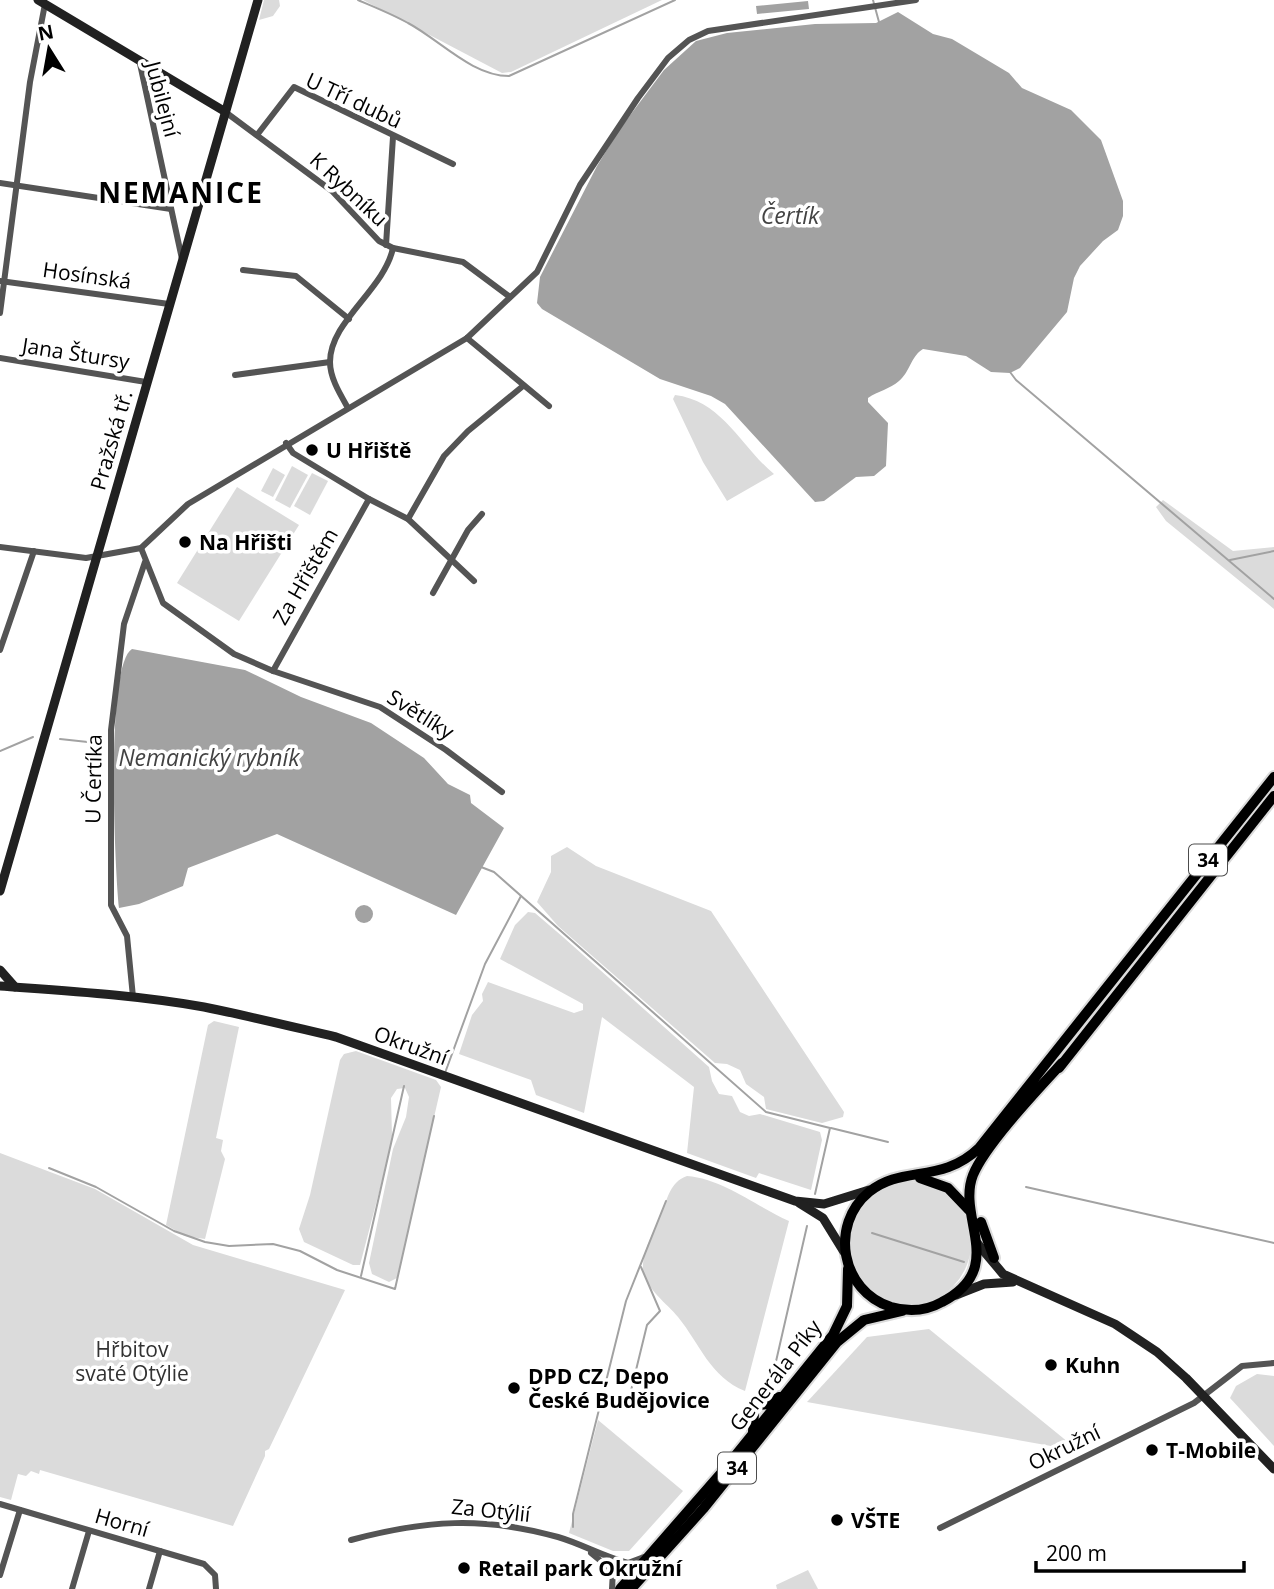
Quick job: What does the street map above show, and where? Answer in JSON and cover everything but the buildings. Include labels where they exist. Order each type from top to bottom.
[{"type":"highway","name":"34","points":[[948,1299],[930,1308],[908,1310],[874,1300],[855,1280],[848,1266],[844,1252],[850,1217],[872,1189],[891,1180],[954,1167],[979,1148],[1274,777]]},
{"type":"highway","name":"34","points":[[1062,1063],[1274,796]]},
{"type":"highway","points":[[948,1299],[971,1273],[977,1243],[969,1191],[978,1165],[1062,1063]]},
{"type":"highway","points":[[994,1258],[978,1210],[979,1178],[1062,1063]]},
{"type":"highway","points":[[914,1177],[948,1188],[972,1216]]},
{"type":"highway","name":"Generála Píky","points":[[620,1589],[660,1546],[753,1435],[841,1321],[847,1306],[848,1266]]},
{"type":"highway","name":"Generála Píky","points":[[631,1589],[703,1509],[837,1342],[863,1320],[908,1310]]},
{"type":"highway","points":[[753,1435],[756,1408],[788,1391]]},
{"type":"main road","name":"Pražská tř.","points":[[0,891],[258,0]]},
{"type":"main road","name":"Jubilejní","points":[[41,2],[139,60]]},
{"type":"main road","name":"K Rybníku","points":[[139,60],[224,111]]},
{"type":"main road","points":[[0,970],[15,987],[0,994]]},
{"type":"main road","name":"Okružní","points":[[0,986],[133,997],[203,1007],[336,1037],[795,1201],[823,1218],[844,1252]]},
{"type":"main road","name":"Okružní","points":[[795,1201],[824,1204],[872,1189]]},
{"type":"main road","points":[[977,1243],[995,1267],[1020,1283],[1047,1293]]},
{"type":"main road","points":[[994,1258],[1006,1271],[1115,1324],[1173,1365],[1274,1469]]},
{"type":"main road","points":[[948,1299],[984,1284],[1020,1283]]},
{"type":"street","points":[[0,547],[86,558],[141,548],[188,504],[286,443],[467,338],[537,272],[580,185],[668,58],[689,40],[708,31],[916,0]]},
{"type":"street","points":[[0,313],[2,281],[41,2]]},
{"type":"street","name":"Jubilejní","points":[[139,60],[182,259]]},
{"type":"street","name":"U Tří dubů","points":[[257,135],[294,87],[453,164]]},
{"type":"street","name":"K Rybníku","points":[[224,111],[332,191],[373,235],[389,246],[463,262],[510,297]]},
{"type":"street","points":[[348,408],[334,382],[330,362],[334,342],[381,280],[389,246],[393,137]]},
{"type":"street","points":[[0,183],[171,209]]},
{"type":"street","points":[[243,270],[296,276],[349,319]]},
{"type":"street","name":"Hosínská","points":[[2,281],[169,304]]},
{"type":"street","points":[[467,338],[549,406]]},
{"type":"street","name":"Jana Štursy","points":[[0,358],[146,382]]},
{"type":"street","points":[[234,375],[330,362]]},
{"type":"street","points":[[408,519],[444,456],[468,431],[523,386]]},
{"type":"street","points":[[286,443],[293,453],[408,519],[474,580]]},
{"type":"street","name":"Za Hřištěm","points":[[273,671],[369,499]]},
{"type":"street","points":[[433,593],[468,530],[482,514]]},
{"type":"street","points":[[141,548],[163,603],[234,654],[273,671]]},
{"type":"street","points":[[0,650],[34,551]]},
{"type":"street","name":"U Čertíka","points":[[133,997],[127,936],[111,905],[111,730],[124,624],[145,562]]},
{"type":"street","name":"Světlíky","points":[[273,671],[380,707],[446,750],[502,792]]},
{"type":"street","name":"Okružní","points":[[940,1528],[1202,1396],[1242,1366],[1274,1363]]},
{"type":"street","name":"Horní","points":[[0,1504],[210,1567],[215,1574],[216,1589]]},
{"type":"street","points":[[0,1575],[20,1510]]},
{"type":"street","name":"Za Otýlií","points":[[351,1540],[436,1522],[473,1522],[530,1530],[628,1563],[641,1559],[660,1546]]},
{"type":"street","points":[[72,1589],[89,1531]]},
{"type":"street","name":"Za Otýlií","points":[[584,1548],[613,1571],[612,1589]]},
{"type":"street","points":[[149,1589],[160,1551]]},
{"type":"green space","points":[[264,0],[279,0],[280,6],[273,16],[259,20]]},
{"type":"green space","points":[[363,0],[662,0],[511,72],[502,73]]},
{"type":"green space","points":[[675,395],[692,399],[719,416],[774,474],[727,501],[703,462],[673,399]]},
{"type":"green space","points":[[292,466],[308,475],[290,508],[275,500]]},
{"type":"green space","points":[[273,468],[285,475],[273,497],[261,491]]},
{"type":"green space","points":[[312,473],[328,481],[310,515],[294,506]]},
{"type":"green space","points":[[237,487],[299,525],[239,621],[177,583]]},
{"type":"green space","points":[[1163,500],[1233,551],[1274,547],[1274,609],[1166,521],[1156,507]]},
{"type":"green space","points":[[567,847],[596,866],[711,911],[844,1112],[843,1117],[822,1123],[766,1109],[764,1097],[746,1084],[740,1070],[727,1064],[715,1063],[558,926],[537,902],[551,872],[551,856]]},
{"type":"green space","points":[[528,912],[535,913],[709,1067],[719,1094],[732,1096],[740,1112],[749,1116],[760,1114],[820,1132],[822,1140],[811,1190],[759,1173],[756,1178],[687,1153],[694,1087],[602,1017],[584,1113],[536,1095],[531,1080],[459,1054],[472,1015],[483,1001],[482,994],[488,982],[574,1013],[583,1010],[583,1004],[500,959],[515,925]]},
{"type":"green space","points":[[214,1021],[239,1027],[216,1138],[223,1140],[221,1151],[225,1159],[205,1239],[185,1236],[166,1225],[208,1025]]},
{"type":"green space","points":[[356,1051],[436,1080],[441,1087],[397,1278],[389,1282],[372,1274],[369,1263],[393,1149],[406,1117],[409,1097],[405,1088],[397,1089],[391,1098],[392,1136],[388,1158],[360,1265],[353,1265],[304,1242],[299,1229],[310,1195],[340,1060],[344,1054]]},
{"type":"green space","name":"Hřbitov svaté Otýlie","points":[[0,1153],[95,1189],[193,1245],[345,1290],[269,1449],[265,1451],[233,1526],[40,1470],[39,1474],[31,1471],[26,1476],[18,1474],[11,1500],[0,1497]]},
{"type":"green space","points":[[687,1176],[714,1182],[789,1221],[745,1391],[714,1369],[686,1327],[655,1293],[643,1272],[645,1252],[673,1186]]},
{"type":"green space","points":[[910,1182],[933,1186],[953,1200],[967,1220],[971,1243],[967,1266],[953,1286],[933,1300],[910,1304],[887,1300],[867,1286],[853,1266],[849,1243],[853,1220],[867,1200],[887,1186]]},
{"type":"green space","points":[[929,1329],[1079,1451],[807,1402],[867,1337]]},
{"type":"green space","points":[[1257,1374],[1274,1376],[1274,1446],[1230,1398],[1236,1386]]},
{"type":"green space","points":[[598,1420],[683,1491],[629,1551],[613,1551],[569,1533]]},
{"type":"green space","points":[[808,1570],[818,1589],[777,1589],[776,1585]]},
{"type":"water","points":[[808,1],[809,9],[757,14],[756,6]]},
{"type":"water","name":"Čertík","points":[[898,12],[933,34],[952,39],[1009,73],[1022,88],[1071,110],[1101,140],[1123,201],[1123,216],[1118,230],[1103,241],[1080,266],[1074,278],[1067,312],[1020,368],[1010,373],[991,372],[966,356],[923,349],[899,381],[868,398],[868,402],[888,423],[886,466],[874,476],[856,477],[824,501],[815,502],[725,404],[711,396],[660,379],[542,309],[537,303],[540,277],[597,166],[619,130],[664,70],[696,41],[727,33],[815,24],[876,23]]},
{"type":"water","name":"Nemanický rybník","points":[[132,649],[245,670],[301,697],[371,723],[424,758],[448,784],[470,795],[471,803],[504,828],[456,915],[277,834],[188,868],[183,886],[139,904],[119,908],[114,814],[115,728],[118,691],[124,663]]},
{"type":"water","points":[[364,905],[370,908],[373,914],[370,920],[364,923],[358,920],[355,914],[358,908]]},
{"type":"waterway","points":[[358,0],[408,23],[469,64],[495,74],[509,76],[675,0]]},
{"type":"waterway","points":[[873,0],[879,22]]},
{"type":"waterway","name":"Čertík","points":[[1010,372],[1016,380],[1274,599]]},
{"type":"waterway","points":[[1230,560],[1274,551]]},
{"type":"waterway","points":[[0,751],[33,737]]},
{"type":"waterway","points":[[60,739],[97,743]]},
{"type":"waterway","points":[[481,867],[494,872],[766,1112],[830,1128],[815,1194]]},
{"type":"waterway","points":[[445,1073],[485,964],[521,896]]},
{"type":"waterway","points":[[361,1276],[404,1086]]},
{"type":"waterway","points":[[49,1168],[96,1187],[174,1231],[205,1242],[229,1246],[273,1244],[300,1251],[337,1270],[395,1289],[434,1116]]},
{"type":"waterway","points":[[831,1128],[888,1142]]},
{"type":"waterway","points":[[1026,1187],[1274,1243]]},
{"type":"waterway","points":[[573,1527],[573,1514],[626,1301],[666,1201]]},
{"type":"waterway","points":[[769,1392],[807,1226]]},
{"type":"waterway","points":[[872,1233],[964,1262]]},
{"type":"waterway","points":[[627,1407],[647,1325],[660,1311],[641,1267]]},
{"type":"place","name":"U Hřiště","points":[[312,450]]},
{"type":"place","name":"Na Hřišti","points":[[185,542]]},
{"type":"place","name":"Kuhn","points":[[1051,1365]]},
{"type":"place","name":"DPD CZ, Depo České Budějovice","points":[[514,1388]]},
{"type":"place","name":"T-Mobile","points":[[1152,1450]]},
{"type":"place","name":"VŠTE","points":[[837,1520]]},
{"type":"place","name":"Retail park Okružní","points":[[464,1568]]},
{"type":"district","name":"NEMANICE","points":[[181,192]]}]
